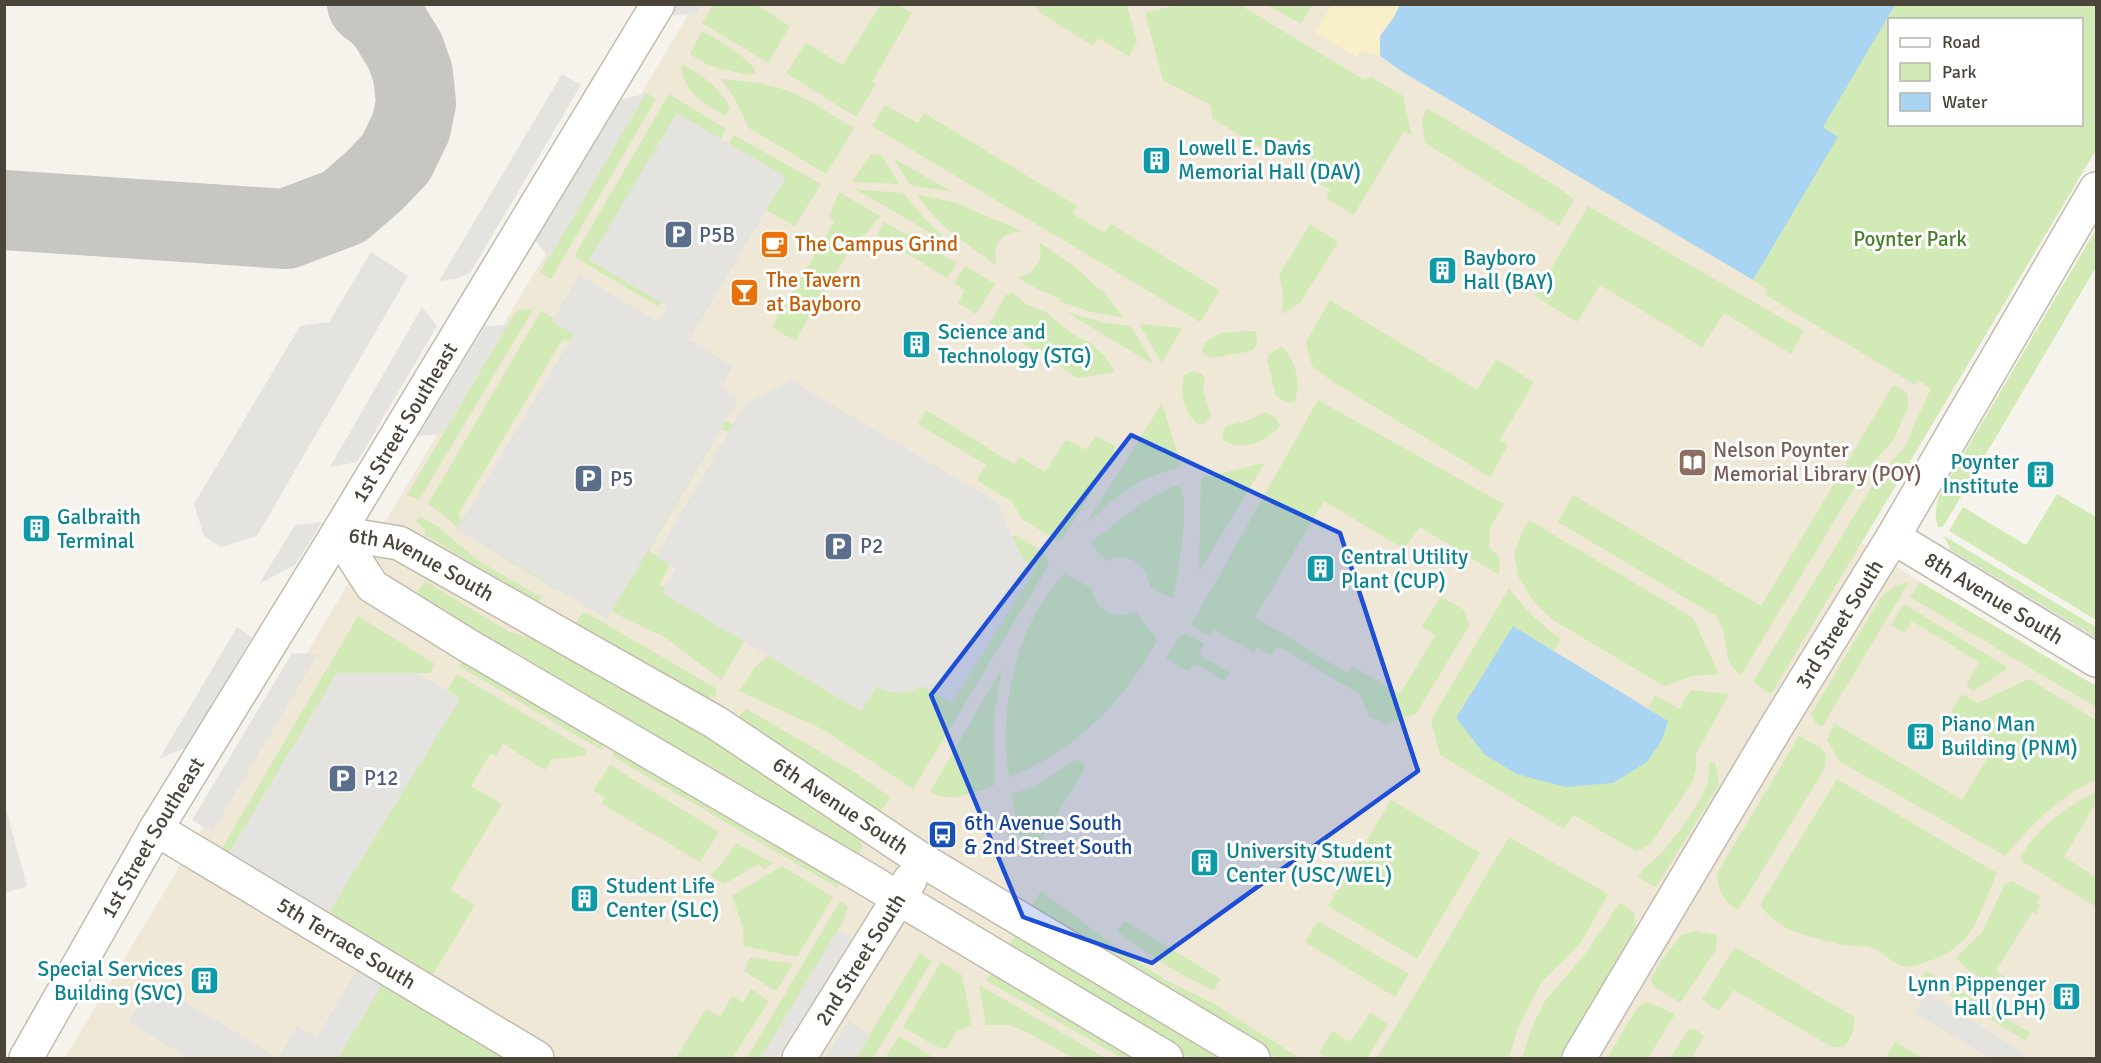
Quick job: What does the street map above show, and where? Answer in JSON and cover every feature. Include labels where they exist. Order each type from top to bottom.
[{"type":"street","name":"1st Street Southeast","points":[[26,1059],[156,829],[658,4]]},
{"type":"street","name":"3rd Street South","points":[[1580,1059],[1775,729],[1893,537],[2097,189]]},
{"type":"street","name":"6th Avenue South","points":[[338,533],[399,543],[715,722],[922,860],[1252,1059]]},
{"type":"street","name":"6th Avenue South","points":[[338,533],[372,586],[466,645],[1166,1059]]},
{"type":"street","name":"8th Avenue South","points":[[1893,537],[2097,660]]},
{"type":"street","name":"5th Terrace South","points":[[156,829],[537,1059]]},
{"type":"street","name":"2nd Street South","points":[[799,1059],[922,860]]},
{"type":"highlighted area","points":[[1131,435],[1340,533],[1418,771],[1152,963],[1023,917],[931,695]]},
{"type":"shaded area","points":[[676,5],[701,5],[696,14],[670,15]]},
{"type":"shaded area","points":[[694,5],[1400,5],[1380,36],[1380,57],[1401,71],[1888,124],[1890,126],[1948,398],[1862,543],[1920,582],[2096,686],[2096,1058],[65,1058]]},
{"type":"shaded area","points":[[562,74],[581,85],[470,273],[456,279],[439,281]]},
{"type":"shaded area","points":[[646,93],[549,258],[535,240],[620,100]]},
{"type":"shaded area","name":"P5","points":[[677,113],[786,177],[689,340],[733,366],[721,388],[739,399],[607,619],[457,529],[574,334],[552,321],[579,275],[658,322],[667,306],[589,260]]},
{"type":"shaded area","points":[[371,252],[408,276],[257,536],[221,547],[204,536],[194,504],[300,326],[329,322]]},
{"type":"shaded area","points":[[422,307],[437,326],[357,462],[330,467]]},
{"type":"shaded area","points":[[507,325],[443,434],[418,436],[485,326]]},
{"type":"shaded area","name":"P2","points":[[792,381],[997,502],[1023,560],[1036,568],[952,703],[922,686],[903,693],[891,692],[876,686],[862,711],[662,593],[676,568],[656,556],[746,403]]},
{"type":"shaded area","points":[[322,522],[295,565],[259,584],[295,525]]},
{"type":"shaded area","points":[[1950,549],[2096,637],[2096,650],[1944,560]]},
{"type":"shaded area","points":[[237,627],[252,637],[187,747],[159,759]]},
{"type":"shaded area","points":[[292,653],[318,654],[212,832],[192,820]]},
{"type":"shaded area","name":"P12","points":[[337,673],[417,673],[460,699],[326,917],[227,857]]},
{"type":"shaded area","points":[[4,802],[27,886],[5,893],[4,893]]},
{"type":"shaded area","points":[[837,931],[852,938],[777,1058],[761,1058]]},
{"type":"shaded area","points":[[359,966],[384,981],[338,1058],[278,1058],[297,1026],[317,1037]]},
{"type":"shaded area","points":[[152,982],[278,1058],[188,1058],[128,1022]]},
{"type":"shaded area","points":[[1927,992],[2025,1054],[2023,1058],[1990,1058],[1915,1013]]},
{"type":"shaded area","points":[[848,1020],[870,1035],[855,1058],[825,1058]]},
{"type":"green space","points":[[1180,4],[1240,5],[1364,80],[1371,77],[1403,96],[1412,136],[1404,131],[1354,215],[1326,198],[1330,190],[1317,182],[1326,167],[1277,138],[1268,152],[1213,119],[1210,105],[1163,80],[1145,13]]},
{"type":"green space","points":[[713,5],[757,5],[790,26],[768,63],[702,23]]},
{"type":"green space","points":[[880,5],[899,5],[912,13],[872,82],[876,84],[856,117],[786,73],[806,43],[843,65]]},
{"type":"green space","points":[[1036,5],[1127,5],[1137,42],[1129,56],[1098,38],[1093,46],[1039,12]]},
{"type":"green space","points":[[1267,5],[1312,5],[1301,24]]},
{"type":"green space","name":"Poynter Park","points":[[1895,5],[2096,5],[2096,150],[1771,694],[1753,682],[1879,475],[1906,446],[1931,389],[1918,380],[1915,385],[1764,294],[1767,289],[1753,280],[1838,137],[1822,127]]},
{"type":"green space","points":[[702,31],[749,62],[756,74],[750,75],[719,68],[704,63],[690,54]]},
{"type":"green space","points":[[684,65],[704,78],[721,94],[730,107],[725,116],[702,102],[692,92],[681,68]]},
{"type":"green space","points":[[721,79],[760,84],[789,91],[854,128],[826,174],[749,128],[734,97]]},
{"type":"green space","points":[[646,93],[656,99],[551,279],[540,272]]},
{"type":"green space","points":[[669,94],[726,129],[716,148],[669,289],[659,307],[576,258],[576,253]]},
{"type":"green space","points":[[885,105],[918,123],[924,113],[1077,206],[1073,214],[1104,233],[1111,224],[1219,292],[1200,322],[872,126]]},
{"type":"green space","points":[[1427,108],[1561,189],[1574,200],[1559,226],[1425,143],[1422,120]]},
{"type":"green space","points":[[734,135],[821,184],[795,226],[766,210],[723,153]]},
{"type":"green space","points":[[871,153],[882,156],[899,184],[852,182]]},
{"type":"green space","points":[[893,158],[952,192],[910,185]]},
{"type":"green space","points":[[855,189],[904,193],[923,217],[950,244]]},
{"type":"green space","points":[[839,192],[880,216],[867,233],[856,239],[795,341],[772,327],[834,222],[829,216]]},
{"type":"green space","points":[[917,194],[956,203],[1022,231],[1008,234],[1000,240],[996,250],[996,265],[944,226]]},
{"type":"green space","points":[[1588,206],[1804,331],[1791,354],[1724,313],[1702,347],[1600,285],[1577,322],[1535,296]]},
{"type":"green space","points":[[884,222],[957,263],[947,278],[877,235]]},
{"type":"green space","points":[[1310,224],[1338,242],[1300,303],[1282,314],[1283,293],[1279,275]]},
{"type":"green space","points":[[2096,229],[2096,267],[1946,522],[1942,527],[1938,527],[1936,511],[1939,496]]},
{"type":"green space","points":[[1039,242],[1078,269],[1099,290],[1101,288],[1124,318],[1088,311],[1059,301],[1060,298],[1039,290],[1018,278],[1030,273],[1037,264],[1040,254]]},
{"type":"green space","points":[[965,266],[995,284],[976,314],[958,303],[965,290],[954,283]]},
{"type":"green space","points":[[1012,292],[1026,304],[1047,313],[1074,335],[1090,343],[1105,356],[1115,372],[1078,378],[990,323],[1006,295]]},
{"type":"green space","points":[[1330,300],[1477,390],[1496,359],[1534,382],[1500,440],[1508,445],[1490,477],[1332,381],[1312,366],[1306,342]]},
{"type":"green space","points":[[519,310],[533,310],[419,500],[407,495],[513,316]]},
{"type":"green space","points":[[541,311],[585,336],[578,341],[562,340],[458,515],[470,528],[556,583],[555,589],[457,529],[454,524],[428,504]]},
{"type":"green space","points":[[1066,312],[1106,323],[1131,326],[1154,365]]},
{"type":"green space","points":[[1139,324],[1182,328],[1162,363]]},
{"type":"green space","points":[[1256,332],[1257,340],[1254,349],[1250,351],[1215,358],[1208,357],[1202,352],[1205,342],[1220,333]]},
{"type":"green space","points":[[1282,346],[1296,372],[1295,402],[1288,403],[1276,396],[1267,360],[1269,354]]},
{"type":"green space","points":[[1192,371],[1202,374],[1205,379],[1203,391],[1211,415],[1205,423],[1199,425],[1186,409],[1182,389],[1184,375]]},
{"type":"green space","points":[[1893,385],[1905,391],[1908,396],[1908,406],[1894,439],[1869,467],[1848,498],[1741,675],[1732,667],[1723,630],[1716,616],[1558,522],[1573,495],[1761,606]]},
{"type":"green space","points":[[1318,400],[1504,504],[1490,528],[1489,547],[1500,558],[1499,575],[1420,527],[1404,549],[1324,501],[1255,617],[1347,673],[1352,666],[1400,694],[1435,636],[1422,626],[1441,597],[1464,610],[1469,626],[1416,714],[1385,724],[1370,717],[1359,694],[1278,646],[1271,655],[1257,648],[1254,653],[1214,629],[1210,636],[1191,625]]},
{"type":"green space","points":[[695,402],[745,432],[744,439],[721,429],[650,549],[667,562],[669,567],[659,585],[744,637],[743,644],[721,680],[666,638],[606,609]]},
{"type":"green space","points":[[1162,403],[1181,466],[1140,481],[1086,524]]},
{"type":"green space","points":[[926,410],[1014,464],[1020,457],[1045,472],[1066,439],[1086,450],[1096,436],[1115,446],[1114,456],[1063,538],[1056,540],[1022,519],[1012,502],[977,480],[986,465],[918,424]]},
{"type":"green space","points":[[1265,412],[1276,418],[1280,426],[1268,437],[1245,445],[1229,443],[1222,439],[1224,429],[1228,425],[1244,422]]},
{"type":"green space","points":[[1264,464],[1199,572],[1201,478]]},
{"type":"green space","points":[[1174,486],[1179,486],[1183,494],[1184,522],[1173,599],[1150,587],[1141,566],[1122,557],[1106,561],[1090,543],[1140,504]]},
{"type":"green space","points":[[2057,494],[2096,517],[2096,620],[1949,531],[1963,507],[2026,545]]},
{"type":"green space","points":[[420,517],[436,525],[476,559],[542,596],[538,603],[425,535],[425,530],[416,521]]},
{"type":"green space","points":[[1529,520],[1693,618],[1719,674],[1693,676],[1664,686],[1553,620],[1534,602],[1518,576],[1514,555]]},
{"type":"green space","points":[[1012,536],[1017,536],[1046,554],[1049,565],[913,789],[824,730],[739,691],[755,667],[768,656],[861,711],[876,686],[899,692],[911,691],[922,686],[1036,567],[1023,560]]},
{"type":"green space","points":[[1944,536],[2096,627],[2096,637],[1972,564],[1950,549]]},
{"type":"green space","points":[[1065,573],[1092,589],[1098,604],[1107,612],[1120,615],[1136,612],[1157,640],[1130,683],[1095,722],[1055,754],[1009,777],[1006,724],[1014,669],[1034,616],[1048,593]]},
{"type":"green space","points":[[425,581],[508,631],[570,651],[766,770],[812,809],[859,839],[863,847],[854,861],[413,598]]},
{"type":"green space","points":[[1909,582],[1822,727],[1815,722],[1811,714],[1881,597],[1895,586]]},
{"type":"green space","points":[[1920,582],[2096,686],[2096,707],[1910,597]]},
{"type":"green space","points":[[1509,588],[1533,616],[1561,639],[1554,651],[1513,626],[1456,718],[1668,721],[1648,709],[1655,695],[1679,709],[1691,690],[1729,694],[1696,754],[1696,768],[1692,783],[1651,843],[1637,852],[1574,815],[1564,829],[1440,755],[1431,720]]},
{"type":"green space","points":[[1904,604],[2007,667],[1973,691],[1966,686],[1979,662],[1912,621],[1904,633],[1891,625]]},
{"type":"green space","points":[[583,613],[717,689],[715,697],[710,696],[705,702],[574,625]]},
{"type":"green space","points":[[358,616],[435,664],[430,673],[337,673],[227,857],[218,855]]},
{"type":"green space","points":[[1186,634],[1204,644],[1199,654],[1230,673],[1224,681],[1194,663],[1188,671],[1166,658],[1181,635]]},
{"type":"green space","points":[[471,661],[608,739],[601,750],[459,666],[462,662]]},
{"type":"green space","points":[[1002,668],[994,715],[994,786],[954,797],[945,797],[930,792]]},
{"type":"green space","points":[[457,674],[586,750],[585,755],[551,760],[545,770],[503,744],[496,756],[491,753],[471,786],[502,804],[450,890],[475,905],[432,976],[311,908],[459,698],[447,690]]},
{"type":"green space","points":[[2029,679],[2096,720],[2096,780],[2058,803],[2035,823],[2005,856],[1839,761],[1827,740],[1834,723],[1962,800],[1997,742],[1949,715],[1962,694],[1978,703]]},
{"type":"green space","points":[[747,709],[856,773],[890,797],[876,819],[736,722],[742,712]]},
{"type":"green space","points":[[1799,736],[1821,748],[1826,755],[1825,768],[1738,910],[1722,894],[1718,885],[1717,873]]},
{"type":"green space","points":[[619,744],[840,878],[838,888],[612,756]]},
{"type":"green space","points":[[1077,759],[1086,766],[1031,857],[1019,834],[1011,794],[1034,787]]},
{"type":"green space","points":[[1709,762],[1715,762],[1719,785],[1656,887],[1638,877],[1669,844],[1695,807],[1708,781]]},
{"type":"green space","points":[[610,765],[719,832],[700,862],[602,804],[605,797],[593,790]]},
{"type":"green space","points":[[1837,779],[1997,873],[1973,927],[1956,948],[1926,962],[1903,966],[1869,947],[1840,944],[1790,929],[1774,919],[1760,905]]},
{"type":"green space","points":[[2096,792],[2096,803],[2064,857],[2096,877],[2096,907],[2023,862],[2021,857],[2035,837],[2053,819]]},
{"type":"green space","points":[[1391,800],[1480,853],[1417,959],[1328,906]]},
{"type":"green space","points":[[1509,837],[1608,894],[1582,941],[1541,983],[1518,1028],[1509,1058],[1377,1058]]},
{"type":"green space","points":[[736,843],[773,863],[765,869],[758,864],[725,884],[713,878],[711,874],[720,866]]},
{"type":"green space","points":[[782,866],[833,897],[797,957],[744,946],[743,928],[732,896]]},
{"type":"green space","points":[[2012,881],[2040,897],[2037,903],[2040,905],[2036,914],[2032,912],[1996,971],[2012,982],[1987,979],[1969,970],[1956,958],[1982,932],[2005,884]]},
{"type":"green space","points":[[1041,891],[1130,957],[1166,980],[1214,1004],[1300,1058],[1278,1058],[1029,910]]},
{"type":"green space","points":[[840,901],[848,906],[844,920],[761,1058],[747,1058]]},
{"type":"green space","points":[[1619,904],[1623,904],[1634,912],[1636,926],[1560,1058],[1522,1058],[1532,1027],[1545,1001],[1583,957]]},
{"type":"green space","points":[[1124,921],[1221,979],[1214,990],[1176,971],[1117,931]]},
{"type":"green space","points":[[1318,921],[1409,974],[1395,997],[1305,942]]},
{"type":"green space","points":[[1017,931],[1231,1058],[1190,1058],[1007,949]]},
{"type":"green space","points":[[1697,931],[1717,935],[1716,950],[1680,1003],[1653,986],[1651,979],[1681,935]]},
{"type":"green space","points":[[1735,947],[1854,1017],[1854,1029],[1845,1047],[1832,1047],[1734,990],[1718,1011],[1702,999]]},
{"type":"green space","points":[[920,953],[932,961],[873,1058],[855,1058]]},
{"type":"green space","points":[[750,957],[793,964],[777,990],[774,990],[744,971]]},
{"type":"green space","points":[[941,962],[962,975],[972,1025],[956,1032],[946,1049],[937,1047],[903,1027]]},
{"type":"green space","points":[[992,969],[1148,1058],[1122,1058],[987,981]]},
{"type":"green space","points":[[1924,972],[1930,973],[2030,1033],[2025,1040],[1923,980]]},
{"type":"green space","points":[[384,981],[523,1058],[338,1058]]},
{"type":"green space","points":[[979,986],[1105,1058],[1072,1058],[1031,1034],[1010,1025],[986,1025]]},
{"type":"green space","points":[[751,989],[769,1001],[732,1058],[676,1058],[706,1009],[720,1017],[732,996],[743,1002]]},
{"type":"green space","points":[[1646,1002],[1675,1014],[1648,1058],[1607,1058],[1638,1007]]},
{"type":"green space","points":[[1370,1013],[1388,1024],[1367,1058],[1328,1058],[1319,1053],[1332,1031],[1350,1042]]},
{"type":"green space","points":[[1689,1029],[1695,1029],[1704,1036],[1692,1058],[1670,1058]]},
{"type":"green space","points":[[899,1036],[931,1056],[930,1058],[885,1058]]},
{"type":"green space","points":[[1895,1042],[1923,1058],[1886,1058]]},
{"type":"sand","points":[[1332,5],[1400,5],[1380,36],[1380,56],[1361,50],[1357,57],[1315,32]]},
{"type":"water","points":[[1400,4],[1895,5],[1823,127],[1838,137],[1753,280],[1401,71],[1380,56],[1380,36],[1394,17]]},
{"type":"water","points":[[1513,626],[1668,721],[1662,740],[1647,762],[1613,783],[1565,787],[1517,774],[1485,755],[1456,718]]},
{"type":"taxiway","points":[[4,210],[286,229],[344,207],[396,158],[411,127],[416,103],[413,74],[405,51],[381,15],[367,4]]},
{"type":"place","name":"Lowell E. Davis Memorial Hall (DAV)","points":[[1157,160]]},
{"type":"place","name":"P5B","points":[[678,235]]},
{"type":"place","name":"The Campus Grind","points":[[774,244]]},
{"type":"place","name":"Bayboro Hall (BAY)","points":[[1442,270]]},
{"type":"place","name":"The Tavern at Bayboro","points":[[745,292]]},
{"type":"place","name":"Science and Technology (STG)","points":[[917,344]]},
{"type":"place","name":"Nelson Poynter Memorial Library (POY)","points":[[1692,462]]},
{"type":"place","name":"Poynter Institute","points":[[2040,474]]},
{"type":"place","name":"P5","points":[[589,479]]},
{"type":"place","name":"Galbraith Terminal","points":[[36,529]]},
{"type":"place","name":"P2","points":[[839,546]]},
{"type":"place","name":"Central Utility Plant (CUP)","points":[[1320,569]]},
{"type":"place","name":"Piano Man Building (PNM)","points":[[1920,736]]},
{"type":"place","name":"P12","points":[[343,778]]},
{"type":"place","name":"6th Avenue South & 2nd Street South","points":[[943,835]]},
{"type":"place","name":"University Student Center (USC/WEL)","points":[[1205,863]]},
{"type":"place","name":"Student Life Center (SLC)","points":[[585,898]]},
{"type":"place","name":"Special Services Building (SVC)","points":[[204,981]]},
{"type":"place","name":"Lynn Pippenger Hall (LPH)","points":[[2067,996]]}]
